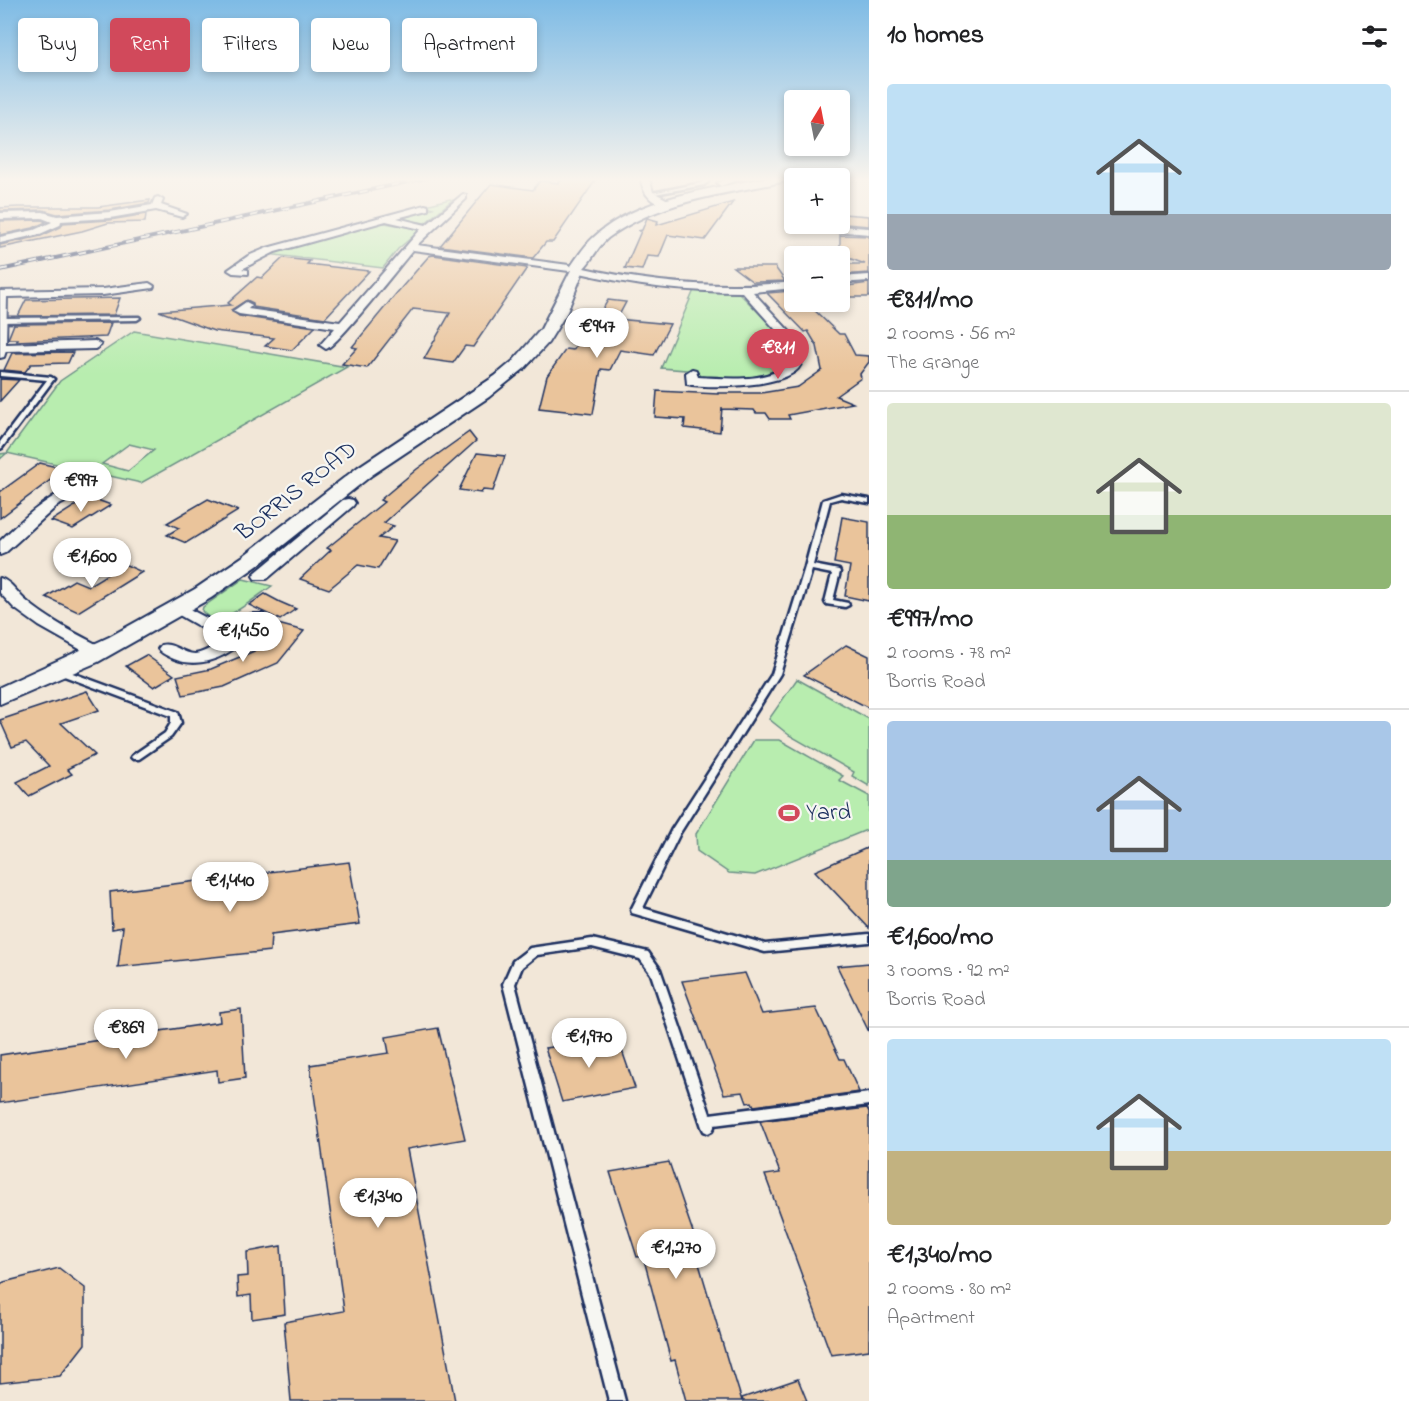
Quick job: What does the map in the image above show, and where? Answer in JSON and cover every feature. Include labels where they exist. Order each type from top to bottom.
[{"type":"street","points":[[244,272],[233,270],[252,258],[295,243]]},
{"type":"street","points":[[326,345],[413,243]]},
{"type":"street","name":"BORRIS ROAD","points":[[0,696],[98,652],[178,608],[296,536],[384,458],[484,392],[519,364],[544,338],[553,324],[577,269],[595,243]]},
{"type":"street","points":[[410,247],[577,269],[652,284],[746,290],[784,286]]},
{"type":"street","points":[[850,279],[869,278]]},
{"type":"street","points":[[95,345],[0,350],[1,294],[103,292],[149,286]]},
{"type":"street","points":[[692,373],[691,381],[723,381],[774,377],[792,367],[797,358],[797,346],[746,290]]},
{"type":"street","points":[[246,304],[239,311],[343,326]]},
{"type":"street","points":[[0,550],[69,492],[89,485]]},
{"type":"street","points":[[261,576],[296,536],[348,503]]},
{"type":"street","points":[[0,583],[17,601],[54,628],[98,652]]},
{"type":"street","points":[[178,608],[235,640]]},
{"type":"street","points":[[167,649],[184,657],[202,658],[235,640],[257,618]]},
{"type":"lane","points":[[1,320],[137,318]]},
{"type":"lane","points":[[0,374],[51,379],[0,447]]},
{"type":"lane","points":[[869,501],[841,496],[827,500],[776,674],[676,832],[636,910],[765,948],[869,938]]},
{"type":"lane","points":[[809,567],[836,572],[829,602],[845,605]]},
{"type":"lane","points":[[59,671],[175,714],[176,723],[168,735],[136,757]]},
{"type":"lane","points":[[617,1401],[509,984],[517,964],[534,951],[592,943],[644,955],[656,972],[707,1123],[869,1099]]},
{"type":"green space","points":[[305,243],[405,243],[383,268],[267,254]]},
{"type":"green space","points":[[694,290],[739,293],[788,342],[790,354],[783,364],[763,375],[737,378],[699,377],[698,371],[661,368]]},
{"type":"green space","points":[[134,331],[347,367],[141,483],[7,453],[60,381]],"holes":[[[129,444],[154,450],[128,471],[102,464]]]},
{"type":"green space","points":[[243,579],[272,586],[224,618],[211,618],[202,611],[203,607]]},
{"type":"green space","name":"Yard","points":[[797,679],[869,719],[869,786],[852,776],[854,772],[789,735],[769,719]]},
{"type":"green space","name":"Yard","points":[[754,740],[780,740],[843,776],[839,780],[869,796],[869,829],[755,875],[729,873],[697,851],[696,834]]},
{"type":"building","points":[[7,243],[22,243],[0,248],[0,245]]},
{"type":"building","points":[[442,243],[545,243],[533,258],[440,246]]},
{"type":"building","points":[[636,243],[665,243],[659,257],[647,256],[642,270],[625,268]]},
{"type":"building","points":[[840,243],[869,243],[869,273],[850,274],[850,264],[865,264],[850,259],[850,246],[840,246]]},
{"type":"building","points":[[429,256],[527,268],[473,347],[465,346],[453,363],[424,359],[450,313],[413,309],[367,368],[342,364],[357,348],[352,347],[395,295]]},
{"type":"building","points":[[283,258],[310,261],[307,264],[369,271],[325,318],[253,307],[253,303],[247,300],[231,310],[239,316],[315,327],[292,350],[265,346],[274,338],[214,331],[159,311],[231,305],[228,303],[257,277],[262,278]]},
{"type":"building","points":[[733,267],[775,267],[784,280],[784,281],[753,282]]},
{"type":"building","points":[[869,283],[869,297],[850,297],[850,286]]},
{"type":"building","points":[[784,292],[784,310],[767,293]]},
{"type":"building","points":[[120,298],[114,315],[18,316],[26,300]]},
{"type":"building","points":[[608,300],[626,302],[617,319],[670,324],[654,355],[620,350],[610,370],[601,369],[593,414],[539,408],[547,376],[566,349],[573,350],[582,336],[586,337]]},
{"type":"building","points":[[786,312],[816,312],[839,334],[844,334],[855,355],[869,356],[869,362],[860,374],[861,378],[836,396],[853,403],[788,415],[790,419],[770,419],[766,413],[756,413],[754,410],[722,409],[722,407],[720,432],[684,428],[685,419],[655,417],[657,391],[718,394],[761,393],[798,387],[822,370],[817,346],[808,331],[805,332]]},
{"type":"building","points":[[111,323],[106,337],[17,341],[18,339],[8,339],[14,324]]},
{"type":"building","points":[[73,352],[68,363],[31,364],[25,372],[4,370],[12,353]]},
{"type":"building","points":[[0,379],[19,380],[0,401]]},
{"type":"building","points":[[469,432],[476,441],[384,523],[394,526],[379,538],[395,541],[378,569],[358,565],[329,589],[300,579],[331,550],[327,548],[384,502],[380,500],[417,469]]},
{"type":"building","points":[[477,453],[505,456],[493,491],[483,490],[481,493],[459,490]]},
{"type":"building","points":[[40,463],[65,469],[0,518],[0,492]]},
{"type":"building","points":[[89,497],[111,505],[73,529],[51,521]]},
{"type":"building","points":[[208,499],[238,511],[186,543],[167,535],[179,528],[167,523]]},
{"type":"building","points":[[842,517],[869,522],[869,601],[845,596],[850,566],[834,563]]},
{"type":"building","points":[[124,564],[142,572],[78,612],[46,597],[74,580],[88,586]]},
{"type":"building","points":[[265,594],[296,609],[280,620],[249,605]]},
{"type":"building","points":[[278,624],[304,631],[278,663],[224,687],[183,695],[177,676],[211,669],[254,651]]},
{"type":"building","points":[[846,645],[869,656],[869,708],[804,675]]},
{"type":"building","points":[[146,655],[174,675],[154,687],[126,666]]},
{"type":"building","points":[[87,691],[99,710],[61,723],[95,755],[67,769],[72,774],[29,796],[17,782],[49,766],[26,742],[12,747],[0,720]]},
{"type":"building","points":[[869,847],[869,928],[815,871]]},
{"type":"building","points":[[349,862],[360,924],[271,935],[270,951],[118,967],[123,927],[112,929],[110,892]]},
{"type":"building","points":[[869,963],[869,1032],[837,966]]},
{"type":"building","points":[[745,973],[762,1014],[816,1008],[840,1059],[844,1059],[859,1092],[754,1106],[752,1102],[747,1103],[743,1092],[724,1094],[682,981]]},
{"type":"building","points":[[241,1009],[245,1078],[218,1082],[217,1070],[0,1103],[0,1055],[220,1022],[219,1012]]},
{"type":"building","points":[[438,1028],[465,1139],[407,1149],[455,1401],[291,1401],[284,1322],[344,1311],[310,1065],[389,1053],[386,1037]]},
{"type":"building","points":[[618,1039],[635,1088],[562,1102],[545,1048]]},
{"type":"building","points":[[867,1108],[869,1112],[869,1350],[831,1355],[765,1175],[780,1173],[760,1121]]},
{"type":"building","points":[[669,1162],[698,1247],[694,1247],[731,1372],[733,1372],[742,1401],[686,1401],[675,1360],[671,1361],[643,1256],[637,1257],[610,1172]]},
{"type":"building","points":[[281,1246],[285,1314],[252,1319],[251,1295],[238,1297],[237,1277],[248,1276],[247,1252]]},
{"type":"building","points":[[59,1268],[85,1288],[85,1344],[60,1376],[0,1383],[0,1286],[4,1282]]},
{"type":"building","points":[[798,1379],[807,1401],[743,1401],[742,1398]]},
{"type":"railway","points":[[0,270],[123,243]]},
{"type":"place","name":"Yard","points":[[789,813]]}]
